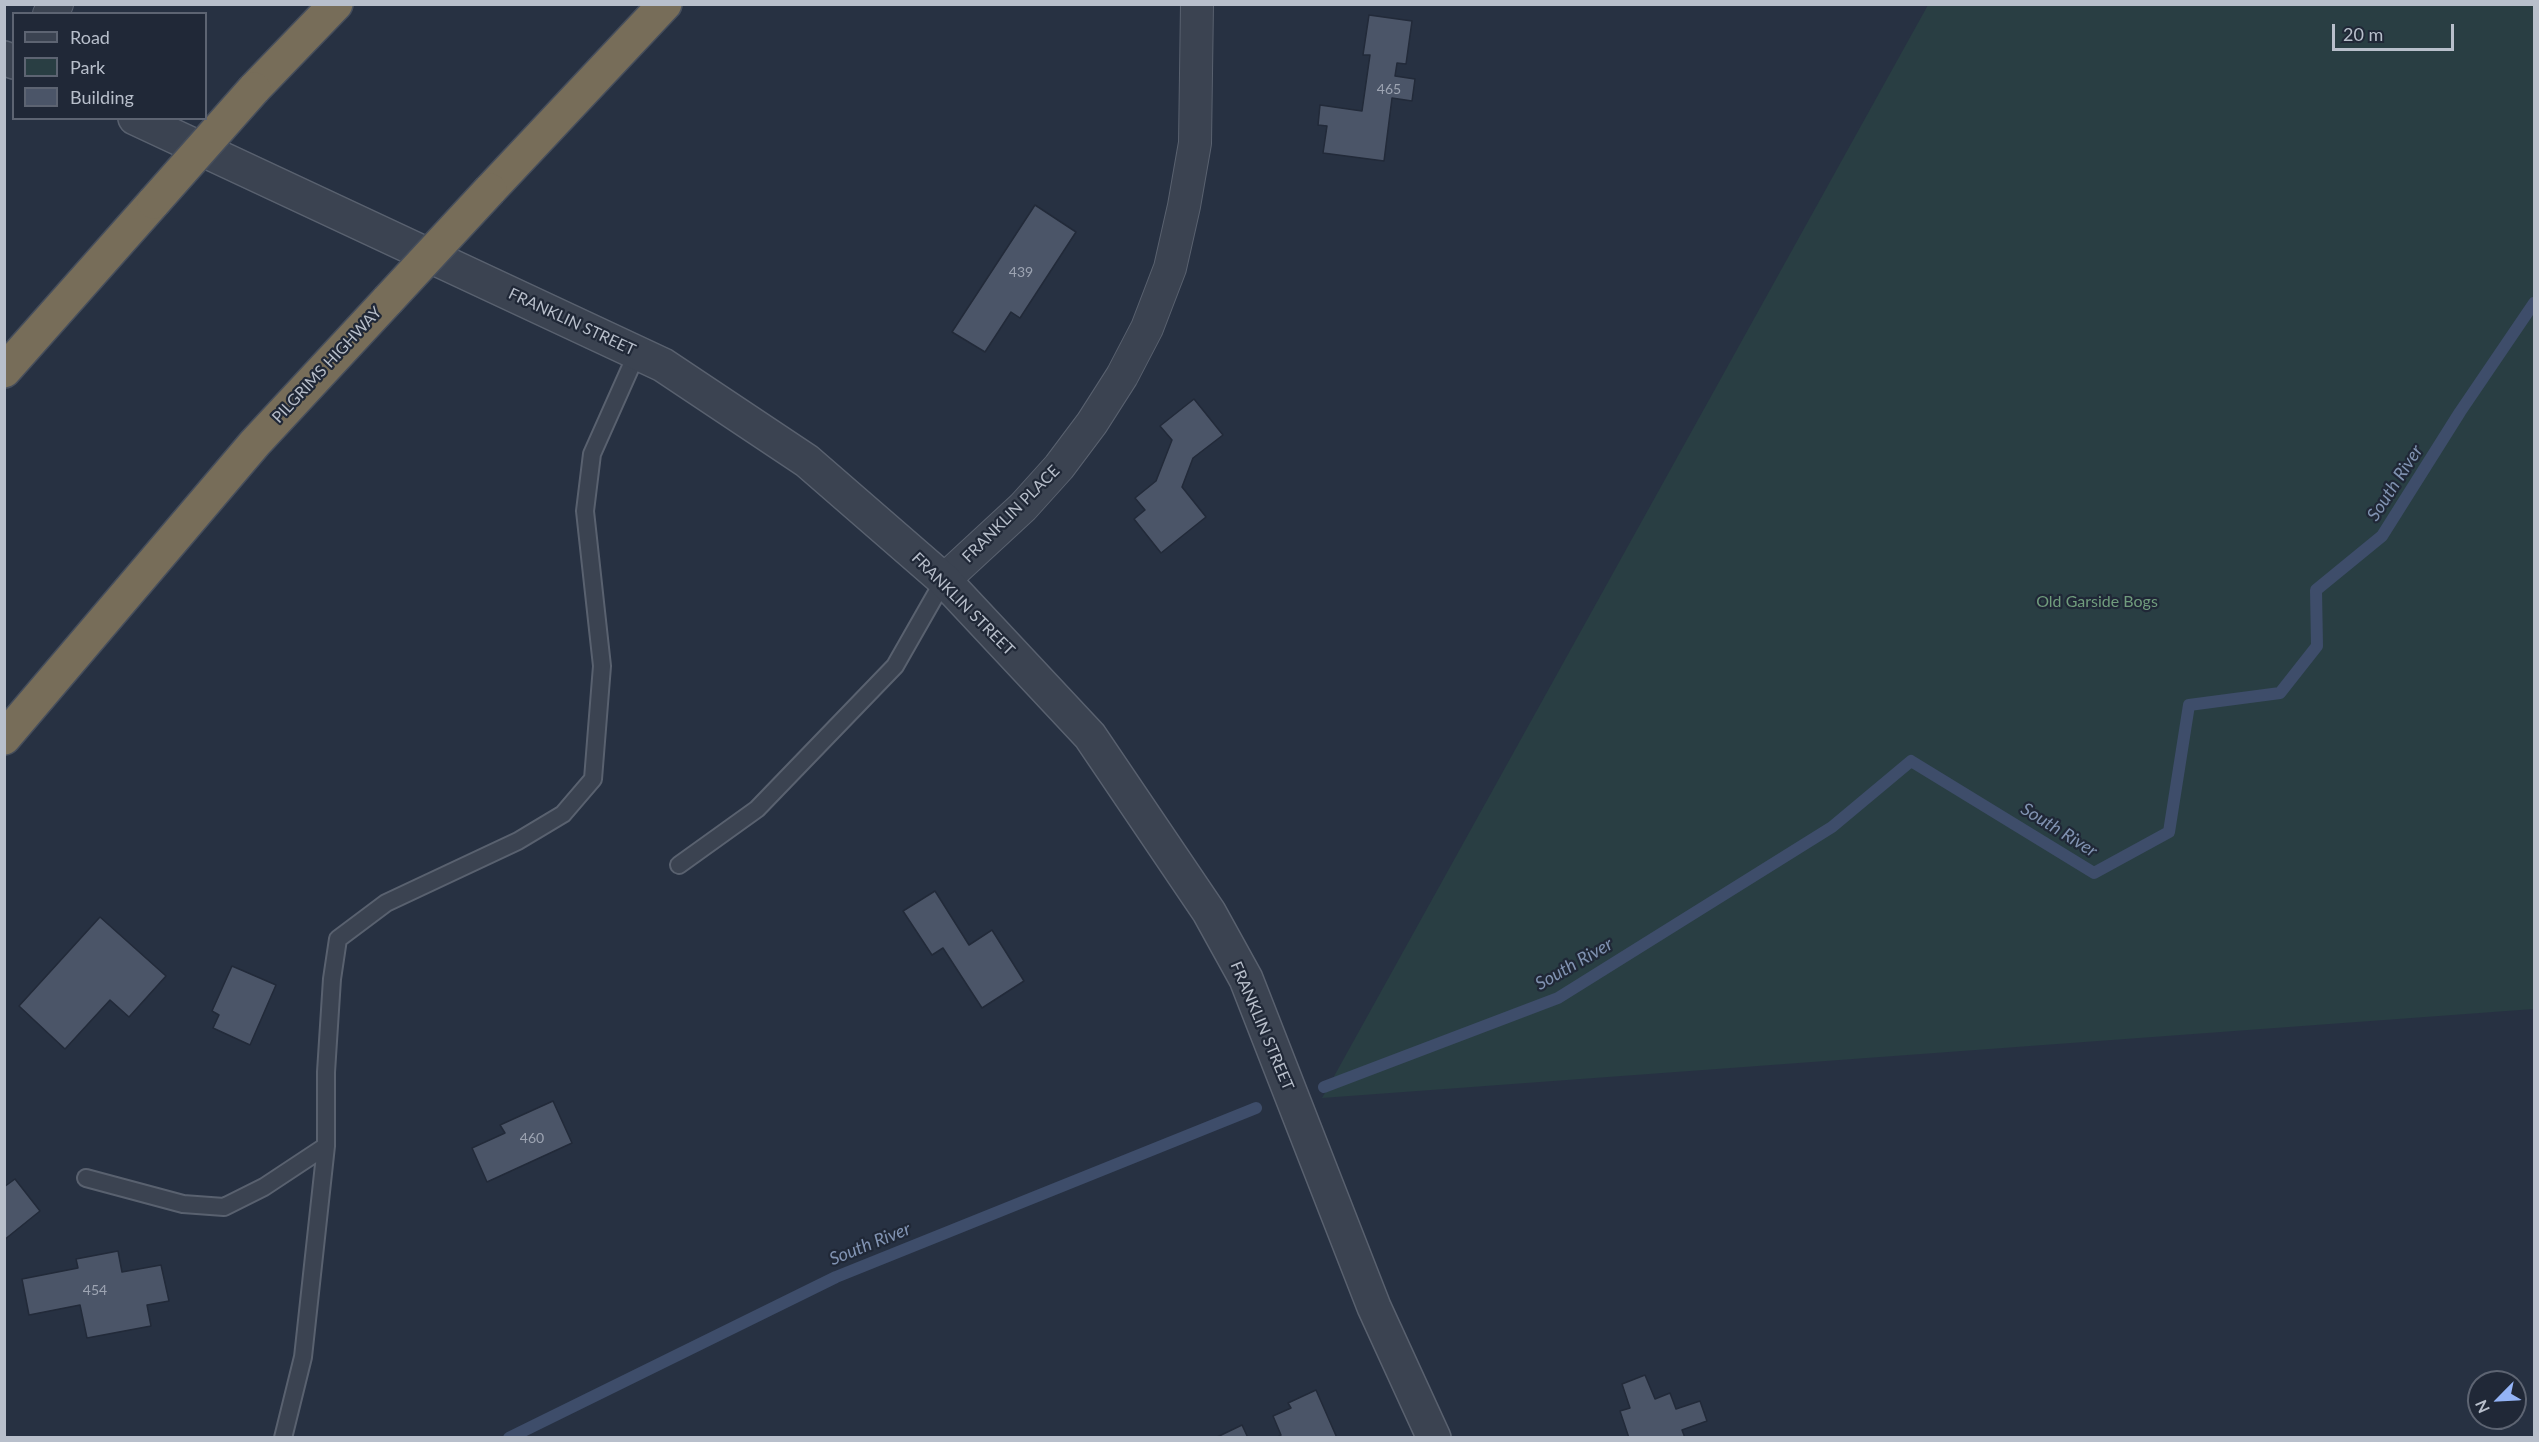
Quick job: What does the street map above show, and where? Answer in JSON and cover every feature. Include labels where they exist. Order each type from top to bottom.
[{"type":"highway","points":[[4,371],[254,89],[336,4]]},
{"type":"highway","name":"PILGRIMS HIGHWAY","points":[[4,738],[255,443],[634,34],[665,4]]},
{"type":"street","name":"FRANKLIN PLACE","points":[[944,580],[1023,507],[1059,467],[1092,423],[1122,376],[1147,328],[1170,268],[1195,143],[1197,4]]},
{"type":"street","name":"FRANKLIN STREET","points":[[139,120],[663,365],[807,461],[944,580],[1090,735],[1209,912],[1246,980],[1370,1296],[1434,1437]]},
{"type":"lane","points":[[283,1437],[303,1357],[326,1146],[326,1072],[332,979],[338,939],[386,903],[518,841],[563,814],[593,779],[602,666],[585,511],[592,454],[637,353]]},
{"type":"lane","points":[[679,865],[757,809],[895,666],[944,580]]},
{"type":"lane","points":[[86,1178],[183,1204],[224,1207],[264,1187],[326,1146]]},
{"type":"green space","name":"Old Garside Bogs","points":[[1928,5],[2534,5],[2534,1009],[1322,1098]]},
{"type":"building","points":[[1369,15],[1412,21],[1406,64],[1397,63],[1395,76],[1415,79],[1412,101],[1392,98],[1384,161],[1323,153],[1327,126],[1318,125],[1320,105],[1362,111],[1370,55],[1363,55]]},
{"type":"building","points":[[1035,205],[1076,232],[1020,318],[1011,312],[985,352],[952,332]]},
{"type":"building","points":[[1194,399],[1223,435],[1193,458],[1182,487],[1206,517],[1161,553],[1134,519],[1145,510],[1135,498],[1156,481],[1172,440],[1160,426]]},
{"type":"building","points":[[935,891],[969,945],[992,930],[1024,981],[982,1008],[943,948],[932,955],[903,911]]},
{"type":"building","points":[[100,917],[166,976],[129,1017],[110,1000],[65,1049],[19,1006]]},
{"type":"building","points":[[232,966],[276,985],[250,1045],[213,1028],[219,1015],[212,1011]]},
{"type":"building","points":[[553,1101],[572,1143],[487,1182],[472,1148],[505,1133],[500,1125]]},
{"type":"building","points":[[15,1179],[40,1211],[4,1240],[4,1187]]},
{"type":"building","points":[[118,1251],[122,1272],[161,1265],[169,1301],[147,1305],[151,1326],[87,1338],[80,1305],[29,1315],[22,1279],[78,1268],[76,1259]]},
{"type":"building","points":[[1645,1375],[1655,1399],[1670,1393],[1676,1409],[1700,1401],[1707,1421],[1682,1430],[1685,1438],[1629,1438],[1620,1411],[1630,1408],[1622,1384]]},
{"type":"building","points":[[1316,1390],[1337,1438],[1276,1438],[1281,1435],[1273,1416],[1291,1408],[1288,1403]]},
{"type":"building","points":[[1242,1425],[1248,1438],[1215,1438]]},
{"type":"waterway","name":"South River","points":[[1324,1087],[1558,998],[1832,827],[1911,761],[2094,873],[2169,832],[2189,705],[2280,693],[2317,646],[2316,590],[2382,536],[2460,412],[2534,303]]},
{"type":"waterway","name":"South River","points":[[509,1438],[836,1277],[1256,1108]]}]
